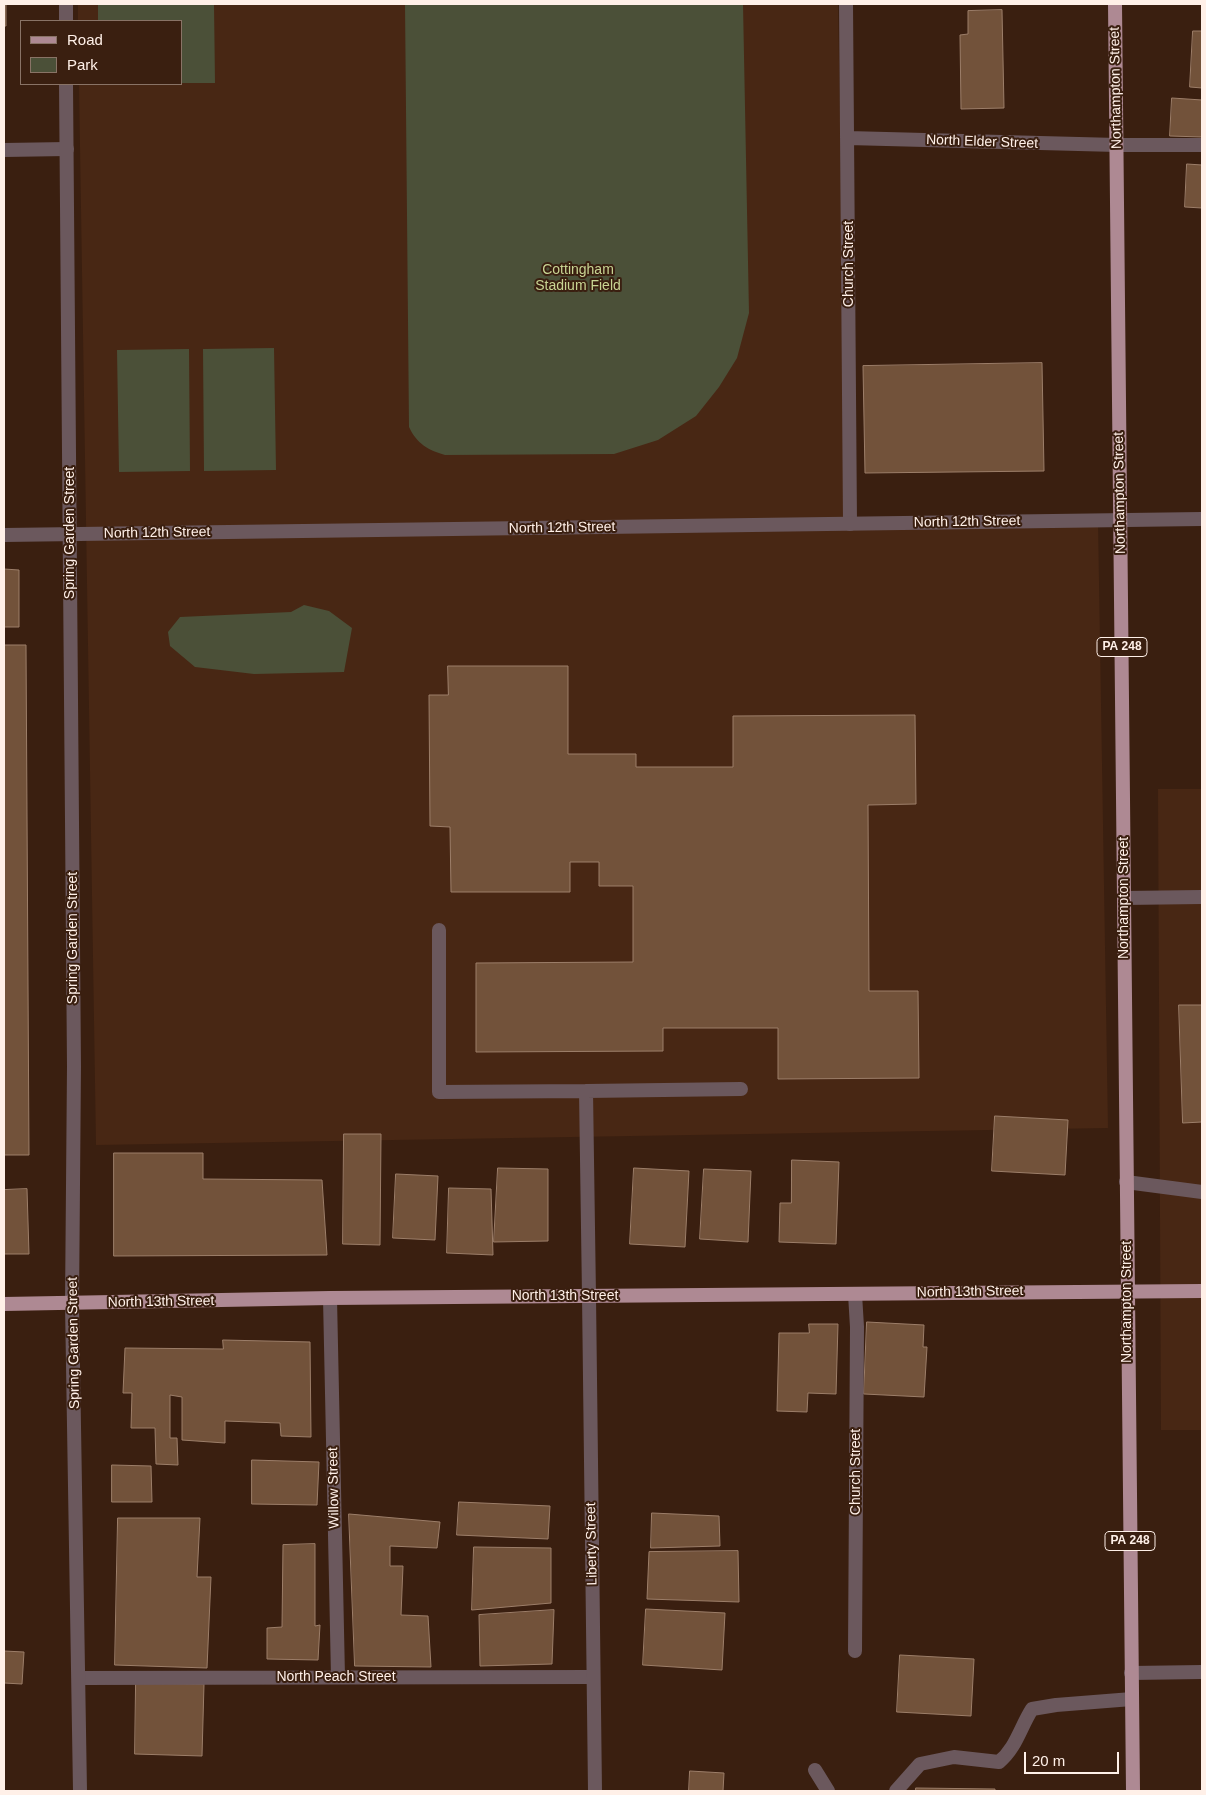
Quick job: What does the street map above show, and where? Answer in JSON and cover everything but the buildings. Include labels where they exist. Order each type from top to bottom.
[{"type":"main road","name":"Northampton Street","points":[[1116,4],[1133,1791]]},
{"type":"main road","name":"North 13th Street","points":[[4,1304],[330,1298],[1127,1291],[1202,1292]]},
{"type":"street","points":[[66,4],[66,20]]},
{"type":"street","name":"Church Street","points":[[846,4],[850,524]]},
{"type":"street","name":"Spring Garden Street","points":[[66,85],[74,1056],[72,1304],[80,1678],[80,1791]]},
{"type":"street","name":"North Elder Street","points":[[848,138],[1117,145],[1202,145]]},
{"type":"street","points":[[4,150],[67,150]]},
{"type":"street","name":"North 12th Street","points":[[4,535],[1202,519]]},
{"type":"street","points":[[1124,898],[1202,897]]},
{"type":"street","points":[[439,930],[439,1092],[741,1089]]},
{"type":"street","name":"Liberty Street","points":[[586,1091],[595,1791]]},
{"type":"street","points":[[1126,1182],[1202,1192]]},
{"type":"street","name":"Church Street","points":[[855,1294],[857,1327],[855,1651]]},
{"type":"street","name":"Willow Street","points":[[330,1298],[338,1678]]},
{"type":"street","points":[[1131,1674],[1202,1672]]},
{"type":"street","name":"North Peach Street","points":[[80,1678],[593,1677]]},
{"type":"street","points":[[896,1791],[920,1764],[954,1757],[999,1762],[1011,1752],[1022,1725],[1032,1710],[1056,1705],[1132,1700]]},
{"type":"street","points":[[815,1770],[828,1791]]},
{"type":"shaded area","points":[[78,4],[838,4],[847,525],[1098,521],[1108,1128],[96,1145],[79,85],[182,85],[182,20],[78,20]]},
{"type":"shaded area","points":[[1158,789],[1202,789],[1202,1430],[1161,1430]]},
{"type":"green space","points":[[98,4],[214,4],[215,83],[182,83],[182,20],[98,20]]},
{"type":"green space","name":"Cottingham Stadium Field","points":[[405,4],[743,4],[749,313],[737,358],[719,387],[696,416],[658,440],[614,454],[445,455],[433,451],[416,438],[409,427]]},
{"type":"green space","points":[[274,348],[276,470],[204,471],[203,349]]},
{"type":"green space","points":[[189,349],[190,471],[119,472],[117,350]]},
{"type":"green space","points":[[304,605],[329,611],[352,628],[344,672],[254,674],[195,667],[170,646],[168,632],[180,617],[291,612]]}]
